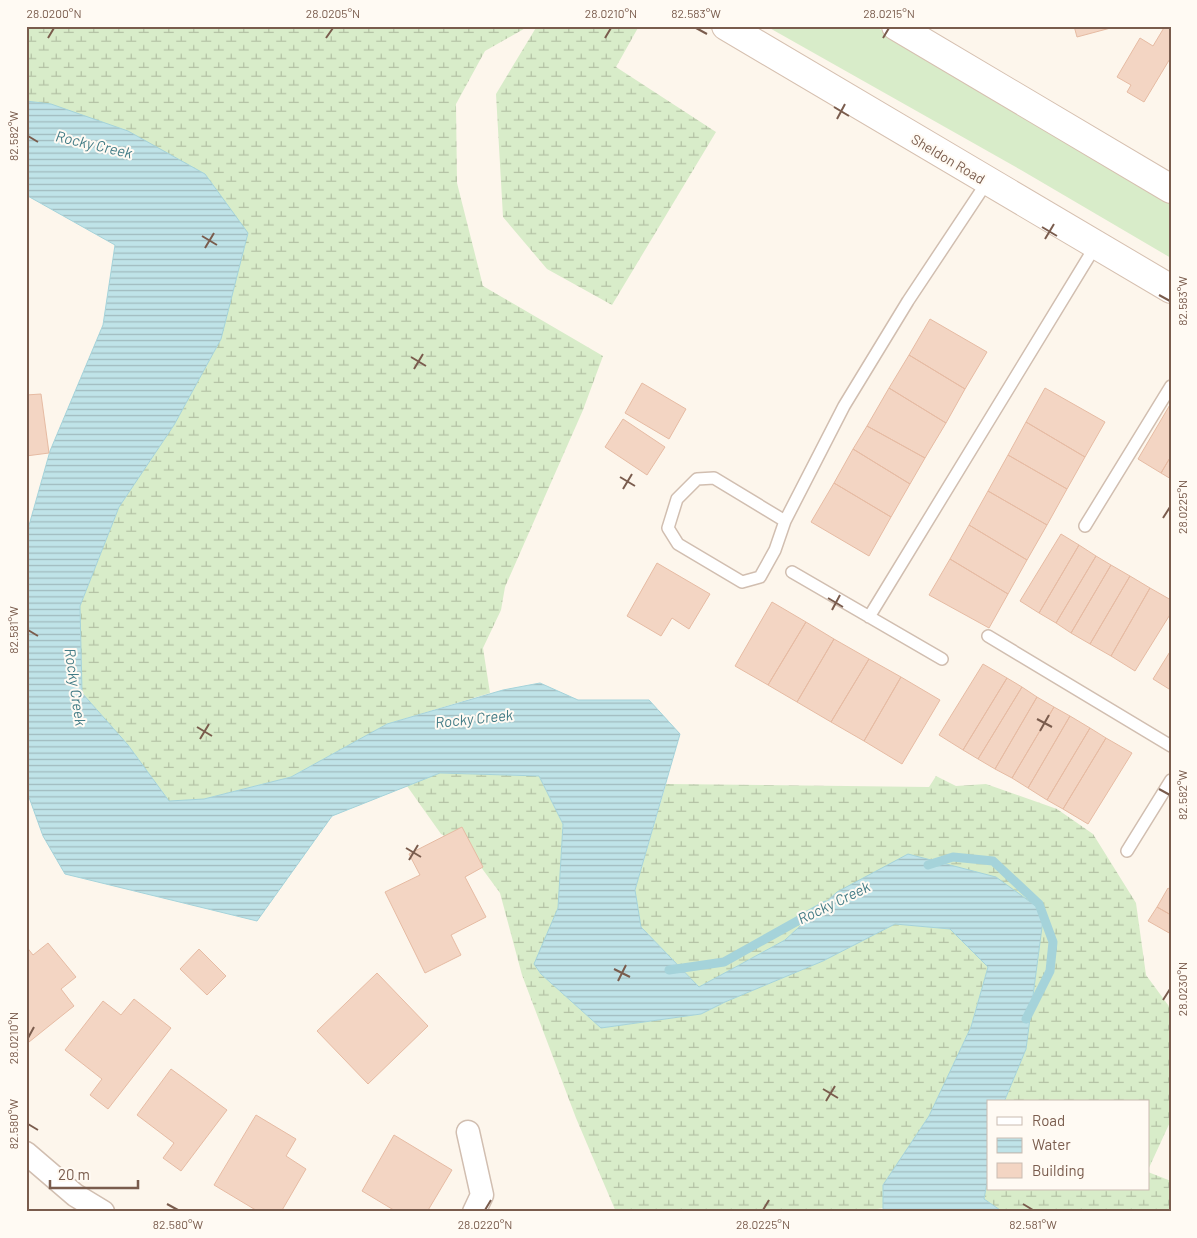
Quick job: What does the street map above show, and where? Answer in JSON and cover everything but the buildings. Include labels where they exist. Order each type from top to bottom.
[{"type":"main road","name":"Sheldon Road","points":[[726,26],[987,182],[1171,289]]},
{"type":"main road","points":[[896,26],[1171,189]]},
{"type":"street","points":[[468,1132],[482,1195],[474,1212]]},
{"type":"street","points":[[26,1154],[70,1204],[103,1212]]},
{"type":"lane","points":[[785,521],[714,478],[697,479],[677,499],[668,528],[678,544],[742,582],[760,577],[775,550],[785,521],[844,406],[908,301],[987,182]]},
{"type":"lane","points":[[869,616],[1096,245]]},
{"type":"lane","points":[[1085,526],[1171,386]]},
{"type":"lane","points":[[792,572],[942,659]]},
{"type":"lane","points":[[988,636],[1171,746]]},
{"type":"lane","points":[[1126,851],[1171,780]]},
{"type":"green space","points":[[26,26],[529,26],[485,51],[456,104],[457,183],[483,286],[603,356],[583,410],[505,587],[501,610],[483,648],[490,693],[387,724],[291,777],[204,799],[169,801],[128,745],[82,693],[80,606],[119,507],[174,425],[221,339],[51,105],[26,101]]},
{"type":"green space","points":[[537,26],[639,26],[616,67],[716,132],[612,305],[547,269],[503,217],[496,94]]},
{"type":"green space","points":[[766,26],[874,26],[911,46],[1171,197],[1171,258],[1021,170]]},
{"type":"green space","points":[[440,773],[539,776],[563,824],[558,908],[535,964],[541,974],[601,1028],[701,1014],[823,961],[895,924],[950,929],[988,967],[971,1027],[929,1116],[883,1185],[883,1208],[859,1212],[616,1212],[576,1118],[522,975],[500,893],[467,848],[441,834],[407,786]]},
{"type":"green space","points":[[936,776],[956,786],[986,784],[1057,809],[1093,834],[1136,903],[1146,975],[1171,1009],[1171,1120],[1150,1166],[1150,1100],[1005,1100],[1026,1049],[1044,912],[837,892],[785,940],[699,987],[641,927],[635,890],[666,784],[929,787]]},
{"type":"green space","points":[[1150,1173],[1171,1181],[1171,1212],[1003,1212],[984,1199],[987,1182],[987,1190],[1150,1190]]},
{"type":"water","points":[[26,101],[51,104],[128,131],[205,174],[248,233],[221,339],[174,425],[119,507],[80,606],[82,693],[128,745],[169,801],[204,799],[291,777],[387,724],[503,690],[540,683],[578,700],[649,700],[680,734],[635,890],[641,927],[699,987],[785,940],[837,892],[908,854],[996,877],[1044,912],[1026,1049],[1005,1100],[987,1100],[987,1182],[984,1199],[1003,1212],[883,1212],[883,1185],[929,1116],[971,1027],[988,967],[950,929],[895,924],[823,961],[701,1014],[601,1028],[541,974],[534,964],[558,908],[563,824],[539,776],[440,773],[332,816],[257,921],[65,874],[43,836],[26,789],[26,536],[50,451],[103,325],[115,245],[26,195]]},
{"type":"waterway","name":"Rocky Creek","points":[[928,865],[953,857],[993,861],[1039,904],[1053,942],[1050,971],[1026,1019]]},
{"type":"waterway","name":"Rocky Creek","points":[[669,970],[724,962],[826,905]]}]
